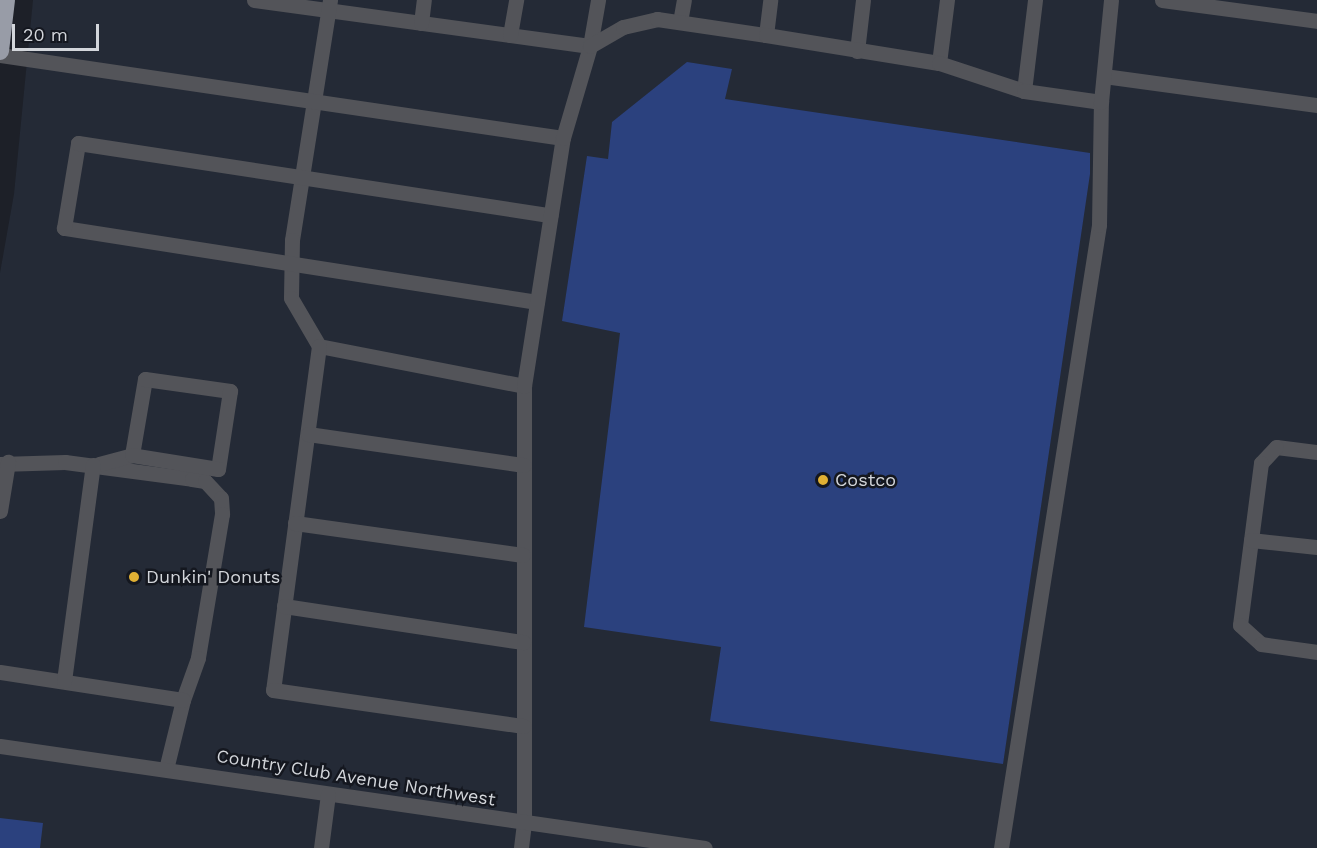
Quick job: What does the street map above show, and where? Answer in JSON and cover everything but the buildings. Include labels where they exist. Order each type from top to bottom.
[{"type":"highway","points":[[0,53],[6,0]]},
{"type":"street","points":[[254,0],[329,5],[421,23],[590,46],[623,27],[657,19],[939,63],[1024,91],[1101,102]]},
{"type":"street","points":[[421,23],[424,0]]},
{"type":"street","points":[[510,35],[516,0]]},
{"type":"street","points":[[521,848],[524,823],[524,386],[563,138],[590,46],[598,0]]},
{"type":"street","points":[[680,22],[684,0]]},
{"type":"street","points":[[766,35],[770,0]]},
{"type":"street","points":[[857,51],[863,0]]},
{"type":"street","points":[[939,63],[947,0]]},
{"type":"street","points":[[1024,91],[1035,0]]},
{"type":"street","points":[[1001,848],[1099,225],[1101,102],[1111,0]]},
{"type":"street","points":[[1162,0],[1317,21]]},
{"type":"street","points":[[329,5],[292,240],[291,298],[319,346],[273,690],[523,726]]},
{"type":"street","points":[[0,53],[563,138]]},
{"type":"street","points":[[1104,76],[1317,105]]},
{"type":"street","points":[[537,302],[64,228],[78,143],[303,175],[551,215]]},
{"type":"street","points":[[319,346],[524,386]]},
{"type":"street","points":[[93,465],[132,455],[218,469],[230,391],[145,379],[132,455]]},
{"type":"street","points":[[308,434],[524,465]]},
{"type":"street","points":[[1317,452],[1276,447],[1261,463],[1240,625],[1261,644],[1317,652]]},
{"type":"street","points":[[0,511],[3,461],[65,462],[205,482],[221,498],[222,514],[198,658],[183,700],[166,769]]},
{"type":"street","points":[[64,681],[93,465]]},
{"type":"street","points":[[296,523],[524,555]]},
{"type":"street","points":[[1251,540],[1317,547]]},
{"type":"street","points":[[284,606],[523,642]]},
{"type":"street","points":[[0,672],[183,700]]},
{"type":"street","name":"Country Club Avenue Northwest","points":[[0,746],[705,848]]},
{"type":"street","points":[[321,848],[328,794]]},
{"type":"shaded area","points":[[33,0],[1317,0],[1317,848],[0,848],[0,273],[14,194]]},
{"type":"place","name":"Costco","points":[[823,480]]},
{"type":"place","name":"Dunkin' Donuts","points":[[134,577]]}]
